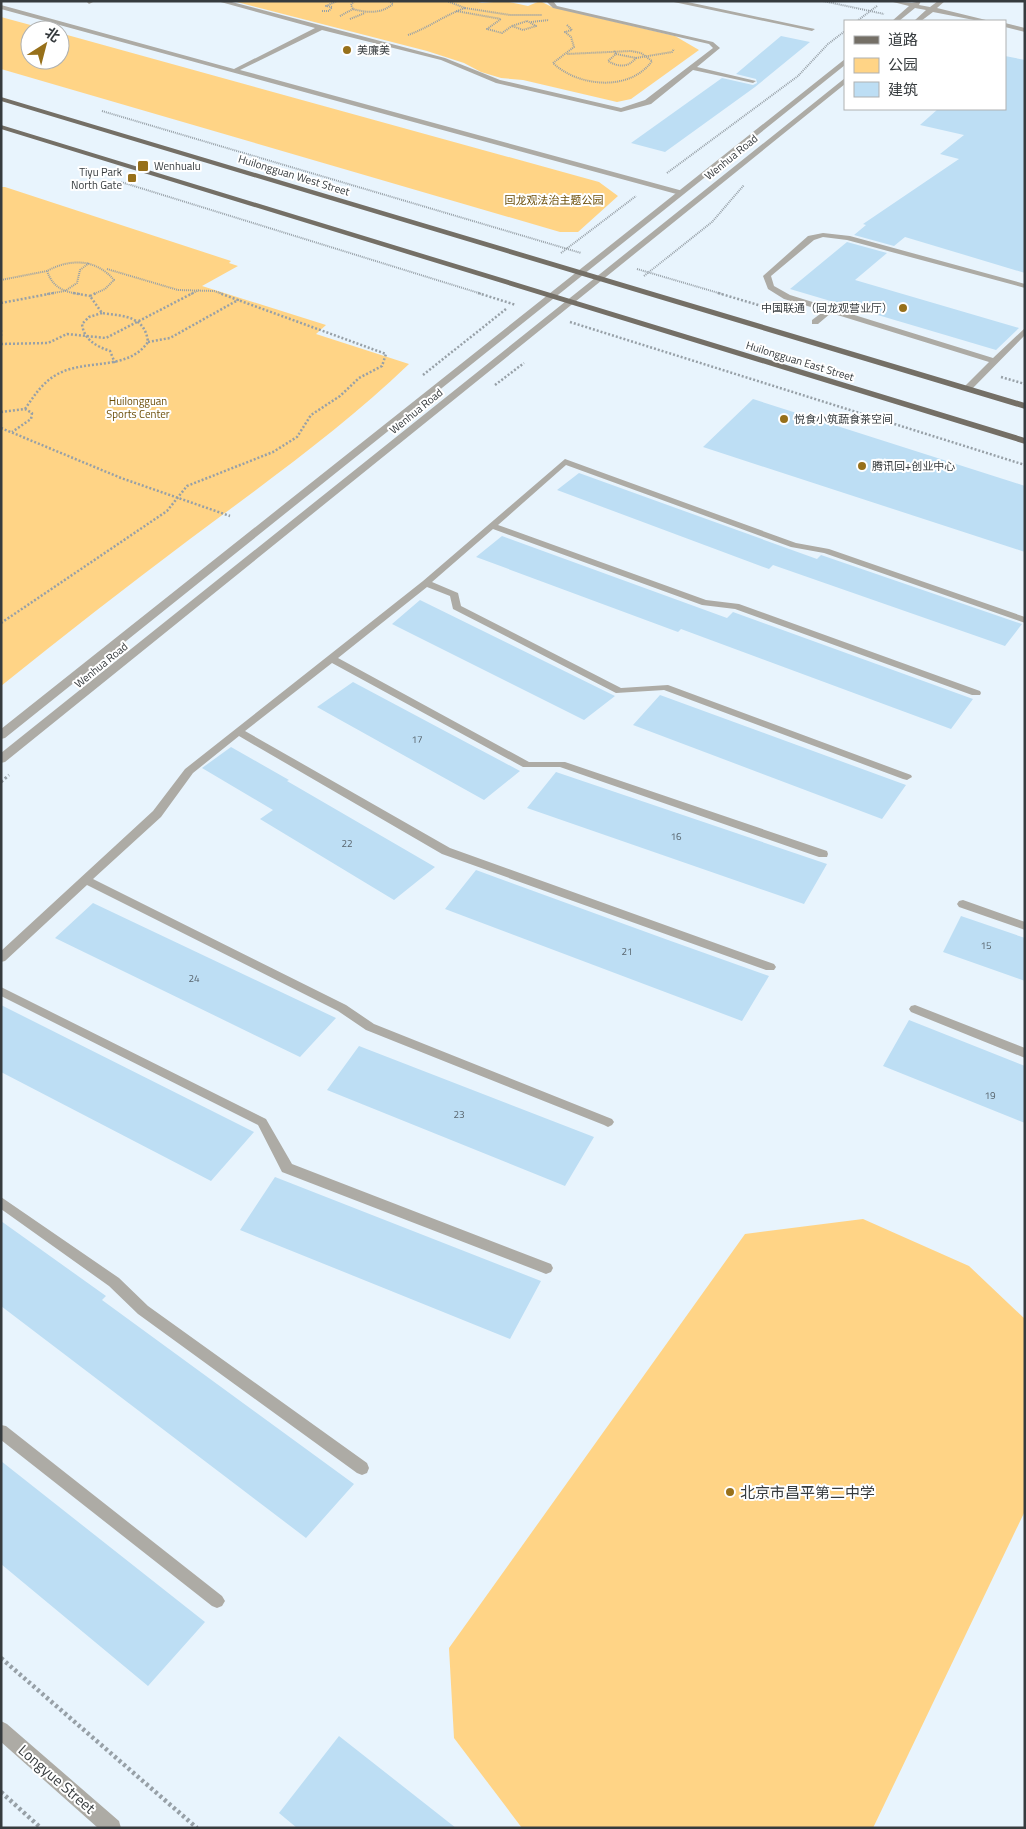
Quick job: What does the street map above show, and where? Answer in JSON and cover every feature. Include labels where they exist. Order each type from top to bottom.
[{"type":"main road","name":"Huilongguan West Street","points":[[1,99],[580,273]]},
{"type":"main road","points":[[1,127],[570,301]]},
{"type":"main road","name":"Huilongguan East Street","points":[[580,273],[1025,406]]},
{"type":"main road","name":"Huilongguan East Street","points":[[570,301],[1025,441]]},
{"type":"street","points":[[220,1],[443,59],[498,82],[622,110],[648,102],[718,48],[711,43],[555,7],[549,1]]},
{"type":"street","points":[[672,1],[812,29]]},
{"type":"street","points":[[892,1],[917,3],[932,10],[982,20]]},
{"type":"street","points":[[918,20],[942,1]]},
{"type":"street","points":[[896,20],[917,3]]},
{"type":"street","points":[[1,7],[680,193]]},
{"type":"street","points":[[1006,25],[1025,30]]},
{"type":"street","points":[[234,71],[322,27]]},
{"type":"street","name":"Wenhua Road","points":[[1,735],[844,62]]},
{"type":"street","points":[[694,68],[753,81]]},
{"type":"street","name":"Wenhua Road","points":[[1,759],[844,81]]},
{"type":"street","name":"Longyue Street","points":[[1,1730],[112,1828]]},
{"type":"lane","points":[[995,361],[787,297],[771,287],[767,276],[811,238],[823,235],[847,238],[1025,286]]},
{"type":"lane","points":[[815,322],[829,311]]},
{"type":"lane","points":[[967,389],[1025,330]]},
{"type":"lane","points":[[1,958],[156,814],[189,771],[332,660],[426,583],[564,462],[794,545],[826,551],[1025,620]]},
{"type":"lane","points":[[492,526],[705,603],[736,606],[976,693]]},
{"type":"lane","points":[[426,583],[455,595],[456,607],[620,691],[664,687],[907,777]]},
{"type":"lane","points":[[332,660],[527,765],[561,764],[823,854]]},
{"type":"lane","points":[[238,732],[446,851],[770,967]]},
{"type":"lane","points":[[86,880],[342,1008],[370,1027],[608,1122]]},
{"type":"lane","points":[[963,904],[1025,926]]},
{"type":"lane","points":[[1,991],[262,1122],[287,1168],[546,1268]]},
{"type":"lane","points":[[915,1009],[1025,1053]]},
{"type":"lane","points":[[1,1202],[114,1282],[144,1310],[362,1468]]},
{"type":"lane","points":[[1,1431],[217,1601]]},
{"type":"path","points":[[317,11],[329,10],[332,7],[326,6],[337,1]]},
{"type":"path","points":[[354,1],[351,5],[352,9],[367,12],[378,12],[389,8],[393,4],[390,1]]},
{"type":"path","points":[[447,1],[465,8],[510,15],[544,15]]},
{"type":"path","points":[[823,1],[864,10]]},
{"type":"path","points":[[405,36],[430,27],[456,11],[465,8]]},
{"type":"path","points":[[456,11],[501,20],[487,28],[502,33],[517,22],[529,22],[536,26],[523,30],[512,26]]},
{"type":"path","points":[[858,20],[868,13]]},
{"type":"path","points":[[350,18],[358,23]]},
{"type":"path","points":[[566,25],[572,30],[565,32],[574,42],[574,47],[553,63],[557,68],[578,78],[598,82],[640,76],[650,68],[652,61],[647,56],[631,51],[567,54]]},
{"type":"path","points":[[571,244],[798,76],[828,44],[844,32]]},
{"type":"path","points":[[636,58],[630,64],[622,66],[612,65],[608,62],[616,54],[624,54],[636,58],[647,56]]},
{"type":"path","points":[[101,111],[561,247]]},
{"type":"path","points":[[114,180],[490,297]]},
{"type":"path","points":[[656,268],[712,222],[750,180]]},
{"type":"path","points":[[1,280],[46,271],[57,264],[71,261],[90,263],[178,290],[200,289],[214,291],[386,354],[382,366],[359,378],[340,396],[311,415],[297,437],[273,452],[186,486],[167,511],[1,622]]},
{"type":"path","points":[[1,302],[65,291],[77,283],[80,270],[90,263]]},
{"type":"path","points":[[46,271],[49,282],[65,291],[90,296],[105,289],[114,280],[106,269]]},
{"type":"path","points":[[1,344],[48,343],[67,334],[106,338],[200,289]]},
{"type":"path","points":[[90,296],[102,313]]},
{"type":"path","points":[[148,342],[170,338],[238,300]]},
{"type":"path","points":[[25,409],[38,388],[63,371],[114,363],[144,350],[148,342],[146,330],[138,322],[102,313],[89,317],[82,324],[83,332],[95,346],[110,351],[114,363]]},
{"type":"path","points":[[1,330],[1,336]]},
{"type":"path","points":[[593,330],[1025,465]]},
{"type":"path","points":[[1,412],[25,409],[32,413],[30,419],[11,432]]},
{"type":"path","points":[[1,428],[121,478],[178,496],[230,516]]},
{"type":"path","points":[[1,1658],[197,1828]]},
{"type":"path","points":[[1,1792],[41,1828]]},
{"type":"green space","points":[[233,1],[473,1],[482,3],[505,1],[528,6],[540,1],[552,7],[675,36],[699,50],[631,99],[617,102],[523,80],[501,78],[427,51]]},
{"type":"green space","name":"回龙观法治主题公园","points":[[1,17],[20,22],[20,70],[70,70],[70,36],[599,182],[618,196],[578,232],[560,232],[1,69]]},
{"type":"green space","name":"Huilongguan Sports Center","points":[[1,187],[231,261],[229,263],[238,266],[202,286],[326,325],[316,334],[409,364],[357,411],[302,455],[118,593],[1,686]]},
{"type":"green space","name":"北京市昌平第二中学","points":[[863,1219],[969,1266],[1025,1319],[1025,1511],[873,1828],[522,1828],[454,1738],[449,1648],[745,1234]]},
{"type":"building","points":[[781,36],[810,42],[755,87],[665,152],[631,143],[722,78],[753,85],[757,83],[756,79],[736,74]]},
{"type":"building","points":[[1006,56],[1025,60],[1025,273],[905,237],[894,246],[854,235],[866,225],[863,224],[959,159],[940,154],[964,135],[920,125],[937,110],[1006,110]]},
{"type":"building","name":"中国联通（回龙观营业厅）","points":[[847,242],[887,253],[855,280],[1019,328],[996,350],[790,289]]},
{"type":"building","name":"腾讯回+创业中心","points":[[753,399],[1025,486],[1025,552],[703,447]]},
{"type":"building","points":[[579,473],[817,559],[821,555],[1022,624],[1005,646],[773,565],[769,569],[557,490]]},
{"type":"building","points":[[502,536],[727,618],[733,612],[973,699],[951,729],[681,629],[678,632],[476,557]]},
{"type":"building","points":[[420,600],[615,696],[584,720],[392,624]]},
{"type":"building","points":[[353,682],[520,771],[484,800],[317,707]]},
{"type":"building","points":[[660,695],[906,785],[882,819],[633,725]]},
{"type":"building","points":[[231,747],[435,867],[394,900],[260,819],[273,810],[202,768]]},
{"type":"building","points":[[556,772],[827,864],[804,904],[527,808]]},
{"type":"building","points":[[476,870],[769,976],[742,1021],[445,909]]},
{"type":"building","points":[[93,903],[336,1018],[300,1057],[55,938]]},
{"type":"building","points":[[961,916],[1025,938],[1025,981],[943,952]]},
{"type":"building","points":[[1,1005],[254,1132],[211,1181],[1,1072]]},
{"type":"building","points":[[909,1020],[1025,1066],[1025,1123],[883,1066]]},
{"type":"building","points":[[359,1046],[594,1137],[565,1186],[327,1090]]},
{"type":"building","points":[[275,1177],[541,1281],[510,1339],[240,1230]]},
{"type":"building","points":[[1,1221],[106,1296],[102,1300],[354,1484],[306,1538],[1,1306]]},
{"type":"building","points":[[1,1461],[205,1622],[148,1686],[1,1564]]},
{"type":"building","points":[[339,1736],[456,1828],[297,1828],[279,1813]]},
{"type":"place","name":"美廉美","points":[[347,50]]},
{"type":"place","name":"Wenhualu","points":[[143,166]]},
{"type":"place","name":"Tiyu Park North Gate","points":[[132,178]]},
{"type":"place","name":"中国联通（回龙观营业厅）","points":[[903,308]]},
{"type":"place","name":"悦食小筑蔬食茶空间","points":[[784,419]]},
{"type":"place","name":"腾讯回+创业中心","points":[[862,466]]},
{"type":"place","name":"北京市昌平第二中学","points":[[730,1492]]}]
